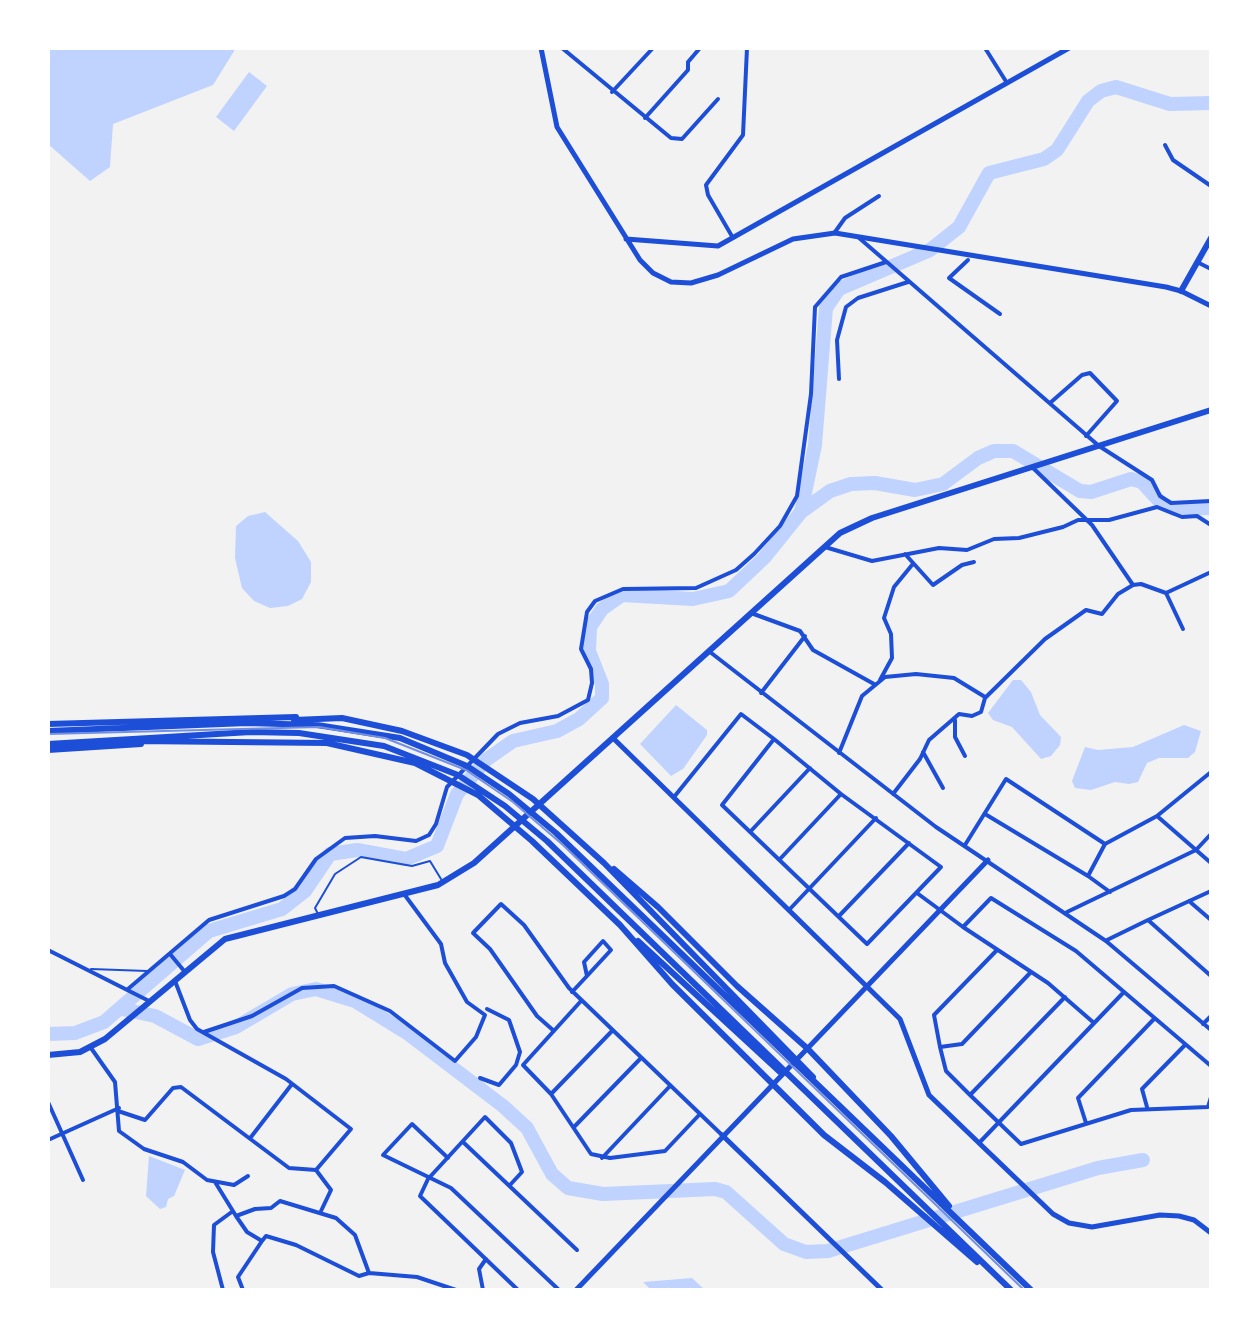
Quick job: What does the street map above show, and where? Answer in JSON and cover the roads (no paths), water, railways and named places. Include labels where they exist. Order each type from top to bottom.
[{"type":"main road","points":[[1181,291],[1211,238]]},
{"type":"main road","points":[[48,1055],[91,1048],[225,939],[443,882],[474,863],[541,806],[823,546],[872,518],[1211,410]]},
{"type":"main road","points":[[48,724],[253,717],[323,718],[384,726],[467,755],[541,806],[604,863],[829,1095]]},
{"type":"main road","points":[[48,731],[323,718]]},
{"type":"main road","points":[[247,723],[317,725],[377,733],[416,744],[460,763],[509,794],[582,858],[829,1095],[932,1189]]},
{"type":"main road","points":[[48,744],[299,733],[384,746],[448,774],[505,806],[574,866],[911,1198],[1011,1290]]},
{"type":"main road","points":[[105,740],[172,743]]},
{"type":"main road","points":[[48,750],[254,740],[315,741],[365,749],[448,774],[516,828],[819,1105]]},
{"type":"main road","points":[[604,863],[652,901],[737,986],[808,1049],[891,1136],[963,1225],[1031,1290]]},
{"type":"main road","points":[[620,925],[672,984],[828,1138],[911,1198]]},
{"type":"street","points":[[541,48],[557,127],[625,239],[653,273],[671,282],[691,283],[718,275],[793,239],[835,233],[1181,291],[1211,306]]},
{"type":"street","points":[[562,48],[671,138],[682,139],[718,99]]},
{"type":"street","points":[[612,92],[653,48]]},
{"type":"street","points":[[645,118],[688,70],[688,62],[700,48]]},
{"type":"street","points":[[734,239],[708,195],[706,185],[743,135],[747,48]]},
{"type":"street","points":[[985,48],[1007,83]]},
{"type":"street","points":[[625,239],[718,246],[1069,48]]},
{"type":"street","points":[[1165,145],[1173,160],[1211,186]]},
{"type":"street","points":[[835,233],[845,218],[879,196]]},
{"type":"street","points":[[856,236],[1086,436],[1152,480],[1160,496],[1171,503],[1211,501]]},
{"type":"street","points":[[968,260],[949,278],[1000,314]]},
{"type":"street","points":[[129,989],[209,920],[284,896],[295,889],[316,859],[345,838],[375,836],[416,841],[427,836],[435,827],[448,785],[476,753],[504,729],[558,716],[588,700],[591,669],[581,649],[587,612],[595,601],[623,589],[677,590],[717,581],[736,570],[780,526],[797,496],[803,467],[815,307],[821,295],[841,277],[886,262]]},
{"type":"street","points":[[1197,262],[1211,269]]},
{"type":"street","points":[[839,379],[837,340],[846,307],[858,298],[908,282]]},
{"type":"street","points":[[1050,403],[1082,375],[1090,373],[1117,401],[1086,436]]},
{"type":"street","points":[[1032,467],[1086,519],[1133,585]]},
{"type":"street","points":[[1171,503],[1171,513]]},
{"type":"street","points":[[823,546],[831,552],[872,561],[939,548],[967,550],[994,539],[1019,538],[1086,519],[1109,520],[1157,507],[1171,513],[1197,516],[1211,525]]},
{"type":"street","points":[[905,554],[933,585],[962,565],[974,562]]},
{"type":"street","points":[[880,680],[892,658],[891,634],[884,618],[894,587],[912,565]]},
{"type":"street","points":[[893,794],[929,740],[964,712],[972,716],[981,712],[985,698],[1045,639],[1086,610],[1102,614],[1118,594],[1133,585],[1141,584],[1166,593],[1211,572]]},
{"type":"street","points":[[1166,593],[1183,629]]},
{"type":"street","points":[[751,613],[785,624],[805,636],[813,650],[874,684]]},
{"type":"street","points":[[761,693],[805,636]]},
{"type":"street","points":[[710,652],[893,794],[1106,941],[1211,1030]]},
{"type":"street","points":[[839,753],[862,696],[880,680],[916,674],[954,678],[985,698]]},
{"type":"street","points":[[674,797],[741,714],[774,739],[841,794],[941,867],[867,944],[722,805],[774,739]]},
{"type":"street","points":[[955,720],[955,737],[965,756]]},
{"type":"street","points":[[614,739],[900,1019],[929,1095],[1053,1214],[1069,1223],[1092,1227],[1160,1215],[1179,1216],[1194,1220],[1211,1233]]},
{"type":"street","points":[[923,752],[943,788]]},
{"type":"street","points":[[750,832],[810,768]]},
{"type":"street","points":[[1088,876],[1105,844],[1157,816],[1211,772]]},
{"type":"street","points":[[965,845],[1006,779],[1105,844]]},
{"type":"street","points":[[780,860],[841,794]]},
{"type":"street","points":[[985,814],[1110,892]]},
{"type":"street","points":[[1157,816],[1211,863]]},
{"type":"street","points":[[789,910],[876,818]]},
{"type":"street","points":[[1067,912],[1196,850],[1211,834]]},
{"type":"street","points":[[839,917],[909,843]]},
{"type":"street","points":[[576,1290],[988,860]]},
{"type":"street","points":[[1106,941],[1211,891]]},
{"type":"street","points":[[916,893],[939,912],[1031,972],[1094,1023]]},
{"type":"street","points":[[205,1033],[252,1016],[302,988],[334,986],[390,1011],[455,1061],[476,1037],[485,1015],[467,1002],[445,963],[441,944],[403,894]]},
{"type":"street","points":[[963,927],[991,898],[1076,951],[1211,1066]]},
{"type":"street","points":[[1189,901],[1211,920]]},
{"type":"street","points":[[554,1031],[537,1016],[490,949],[473,933],[501,904],[524,925],[572,992],[882,1290]]},
{"type":"street","points":[[1148,920],[1211,976]]},
{"type":"street","points":[[572,992],[587,976],[611,950],[603,941],[584,962],[587,976]]},
{"type":"street","points":[[48,950],[149,1001]]},
{"type":"street","points":[[997,950],[934,1015],[946,1071],[1019,1143],[1026,1144],[1086,1123],[1147,1107],[1208,1107],[1211,1097]]},
{"type":"street","points":[[170,954],[185,972]]},
{"type":"street","points":[[940,1047],[962,1044],[1031,972]]},
{"type":"street","points":[[175,981],[190,1020],[205,1033],[292,1084],[351,1129],[316,1170]]},
{"type":"street","points":[[979,1143],[1123,993]]},
{"type":"street","points":[[970,1095],[1065,997]]},
{"type":"street","points":[[581,1001],[523,1065],[551,1094],[591,1154],[602,1158],[665,1151],[700,1114]]},
{"type":"street","points":[[480,1078],[499,1085],[516,1065],[520,1052],[509,1020],[487,1009]]},
{"type":"street","points":[[1203,1024],[1211,1016]]},
{"type":"street","points":[[1086,1123],[1078,1098],[1154,1019]]},
{"type":"street","points":[[551,1094],[612,1031]]},
{"type":"street","points":[[1147,1107],[1142,1089],[1185,1045]]},
{"type":"street","points":[[91,1048],[115,1082],[119,1131],[144,1149],[183,1162],[215,1182],[234,1185],[248,1176]]},
{"type":"street","points":[[574,1127],[641,1058]]},
{"type":"street","points":[[251,1137],[292,1084]]},
{"type":"street","points":[[602,1158],[670,1086]]},
{"type":"street","points":[[48,1140],[118,1109],[145,1120],[173,1088],[181,1087],[289,1168],[316,1170],[331,1190],[321,1211]]},
{"type":"street","points":[[48,1102],[83,1180]]},
{"type":"street","points":[[510,1185],[522,1172],[511,1143],[485,1117],[428,1179],[420,1196],[518,1290]]},
{"type":"street","points":[[448,1158],[412,1124],[383,1155],[451,1188],[559,1290]]},
{"type":"street","points":[[463,1142],[577,1250]]},
{"type":"street","points":[[215,1182],[247,1232],[262,1241]]},
{"type":"street","points":[[223,1290],[213,1252],[214,1225],[234,1214],[271,1208],[280,1201],[321,1211],[342,1222],[355,1235],[369,1273]]},
{"type":"street","points":[[243,1290],[238,1277],[266,1236],[308,1249],[359,1276],[369,1273],[417,1277],[456,1290]]},
{"type":"street","points":[[483,1290],[479,1269],[486,1259]]},
{"type":"lane","points":[[318,916],[315,908],[335,874],[361,857],[412,866],[430,861],[443,882]]},
{"type":"lane","points":[[90,969],[125,973],[143,968],[148,972]]},
{"type":"water","points":[[48,48],[236,48],[213,85],[113,124],[110,167],[90,181],[48,144]]},
{"type":"water","points":[[249,72],[267,86],[234,131],[216,117]]},
{"type":"water","points":[[265,512],[298,541],[311,562],[311,582],[302,599],[288,606],[270,608],[254,601],[242,588],[235,558],[236,526],[248,516]]},
{"type":"water","points":[[1013,680],[1021,680],[1031,692],[1040,715],[1061,737],[1060,745],[1051,756],[1041,759],[1012,727],[993,720],[988,713]]},
{"type":"water","points":[[676,705],[707,730],[707,735],[683,769],[671,776],[640,744]]},
{"type":"water","points":[[1184,725],[1201,731],[1195,752],[1188,758],[1159,758],[1147,763],[1138,782],[1115,782],[1091,790],[1075,788],[1072,781],[1085,747],[1098,750],[1133,747]]},
{"type":"water","points":[[149,1156],[185,1170],[174,1196],[168,1199],[166,1207],[160,1209],[146,1196]]},
{"type":"water","points":[[692,1278],[705,1290],[651,1290],[643,1282]]},
{"type":"waterway","points":[[48,1034],[75,1033],[104,1022],[209,931],[282,909],[305,891],[330,854],[357,850],[406,859],[437,846],[457,794],[486,760],[513,741],[557,731],[579,719],[602,698],[602,684],[589,651],[590,627],[602,609],[622,595],[693,599],[729,591],[764,558],[801,512],[815,445],[826,308],[839,289],[930,250],[959,227],[989,173],[1044,159],[1057,150],[1088,101],[1101,91],[1116,87],[1170,104],[1211,103]]},
{"type":"waterway","points":[[801,512],[830,491],[851,484],[875,483],[915,490],[943,484],[978,458],[994,451],[1013,451],[1080,491],[1091,492],[1131,479],[1142,482],[1161,503],[1174,509],[1211,508]]},
{"type":"waterway","points":[[122,1009],[155,1016],[198,1039],[236,1027],[292,994],[316,989],[355,1001],[407,1033],[503,1106],[527,1128],[552,1174],[568,1188],[603,1194],[715,1189],[726,1192],[784,1244],[806,1252],[828,1251],[1098,1168],[1143,1160]]},
{"type":"railway","points":[[48,734],[319,727],[385,738],[466,770],[513,802],[563,845],[1024,1290]]}]
